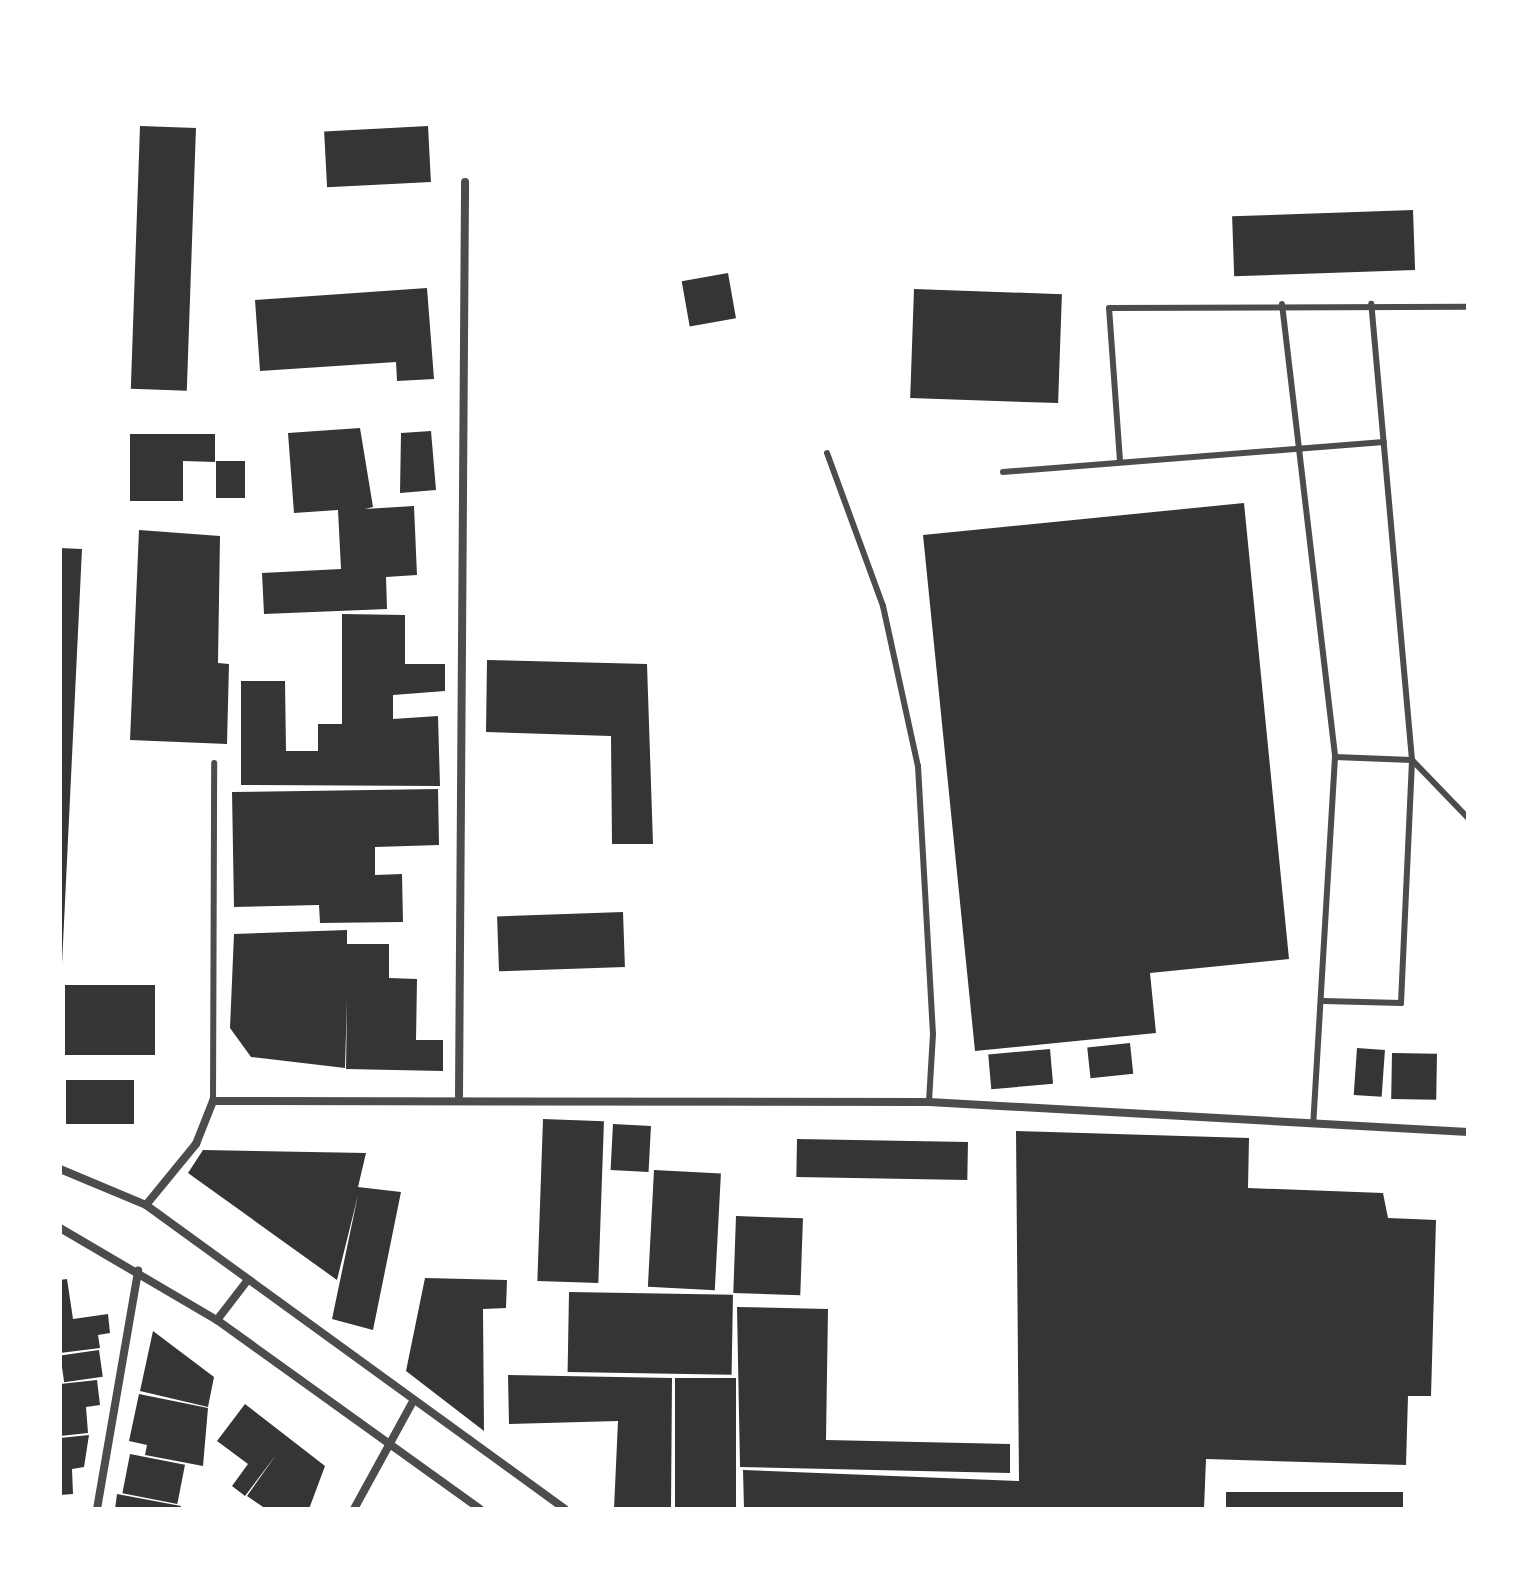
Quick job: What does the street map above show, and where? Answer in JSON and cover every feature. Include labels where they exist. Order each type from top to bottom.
[{"type":"street","points":[[459,1096],[465,182]]},
{"type":"street","points":[[146,1205],[196,1144],[213,1101],[459,1096],[929,1102],[1468,1132]]},
{"type":"street","points":[[60,1169],[146,1205],[412,1403],[565,1509]]},
{"type":"street","points":[[60,1228],[217,1320],[385,1445],[480,1509]]},
{"type":"street","points":[[97,1509],[138,1271]]},
{"type":"street","points":[[217,1320],[247,1281]]},
{"type":"street","points":[[354,1509],[385,1445],[412,1403]]},
{"type":"lane","points":[[1282,304],[1335,757],[1324,1001],[1313,1123]]},
{"type":"lane","points":[[1120,461],[1109,308],[1282,304],[1468,307]]},
{"type":"lane","points":[[1324,1001],[1401,1003],[1412,760],[1371,304]]},
{"type":"lane","points":[[1003,472],[1299,446],[1384,442]]},
{"type":"lane","points":[[827,453],[883,606],[918,766],[933,1034],[929,1102]]},
{"type":"lane","points":[[1335,757],[1412,760],[1468,818]]},
{"type":"lane","points":[[213,1101],[214,763]]},
{"type":"building","points":[[140,126],[196,128],[187,391],[131,389]]},
{"type":"building","points":[[428,126],[431,182],[327,187],[324,131]]},
{"type":"building","points":[[1413,210],[1415,270],[1234,276],[1232,216]]},
{"type":"building","points":[[728,273],[736,318],[690,326],[682,281]]},
{"type":"building","points":[[427,288],[434,379],[397,381],[396,362],[260,371],[255,300]]},
{"type":"building","points":[[914,289],[1062,294],[1058,403],[910,398]]},
{"type":"building","points":[[360,428],[373,507],[365,509],[414,506],[417,575],[386,577],[387,609],[264,614],[262,573],[341,569],[338,510],[294,513],[288,433]]},
{"type":"building","points":[[431,431],[436,490],[400,493],[401,433]]},
{"type":"building","points":[[130,434],[215,434],[215,462],[183,461],[183,501],[130,501]]},
{"type":"building","points":[[216,461],[245,461],[245,498],[216,498]]},
{"type":"building","points":[[1244,503],[1289,959],[1150,973],[1156,1033],[975,1051],[923,535]]},
{"type":"building","points":[[139,530],[220,536],[218,663],[229,664],[227,744],[130,740]]},
{"type":"building","points":[[60,548],[82,549],[62,964],[60,964]]},
{"type":"building","points":[[342,614],[405,615],[405,664],[445,664],[445,691],[393,695],[393,719],[438,716],[440,786],[241,785],[241,681],[285,681],[286,751],[318,751],[318,724],[342,724]]},
{"type":"building","points":[[487,660],[647,664],[653,844],[612,844],[611,736],[486,732]]},
{"type":"building","points":[[438,789],[439,845],[375,847],[375,875],[402,874],[403,922],[320,923],[319,905],[234,907],[232,792]]},
{"type":"building","points":[[623,912],[625,967],[499,971],[497,916]]},
{"type":"building","points":[[347,930],[347,944],[389,944],[389,978],[417,979],[416,1040],[443,1040],[443,1071],[346,1069],[347,999],[345,1068],[251,1057],[230,1028],[234,934]]},
{"type":"building","points":[[65,985],[155,985],[155,1055],[65,1055]]},
{"type":"building","points":[[1130,1043],[1133,1074],[1090,1078],[1087,1047]]},
{"type":"building","points":[[1357,1048],[1385,1050],[1382,1097],[1354,1095]]},
{"type":"building","points":[[1050,1049],[1053,1084],[991,1089],[988,1054]]},
{"type":"building","points":[[1392,1053],[1437,1054],[1436,1100],[1391,1099]]},
{"type":"building","points":[[66,1080],[134,1080],[134,1124],[66,1124]]},
{"type":"building","points":[[543,1119],[604,1121],[598,1283],[537,1281]]},
{"type":"building","points":[[613,1124],[651,1126],[649,1172],[611,1170]]},
{"type":"building","points":[[1016,1131],[1249,1138],[1248,1188],[1383,1193],[1388,1218],[1436,1220],[1431,1396],[1408,1396],[1406,1465],[1206,1459],[1204,1509],[744,1509],[743,1470],[1019,1481]]},
{"type":"building","points":[[797,1139],[968,1142],[967,1180],[796,1177]]},
{"type":"building","points":[[203,1150],[366,1153],[358,1187],[401,1192],[373,1330],[332,1319],[358,1195],[337,1280],[188,1173]]},
{"type":"building","points":[[654,1170],[721,1174],[715,1290],[648,1287]]},
{"type":"building","points":[[736,1216],[803,1218],[800,1295],[733,1293]]},
{"type":"building","points":[[425,1278],[507,1280],[506,1308],[483,1309],[484,1431],[406,1371]]},
{"type":"building","points":[[67,1279],[73,1319],[108,1314],[110,1333],[98,1335],[100,1348],[60,1353],[60,1280]]},
{"type":"building","points":[[569,1292],[733,1295],[732,1375],[568,1372]]},
{"type":"building","points":[[737,1307],[828,1309],[826,1440],[1010,1444],[1010,1473],[740,1467]]},
{"type":"building","points":[[153,1331],[214,1377],[208,1407],[140,1391]]},
{"type":"building","points":[[99,1350],[103,1377],[64,1382],[60,1355]]},
{"type":"building","points":[[508,1375],[672,1378],[671,1509],[614,1509],[618,1421],[509,1424]]},
{"type":"building","points":[[675,1378],[736,1378],[736,1509],[675,1509]]},
{"type":"building","points":[[97,1380],[100,1405],[86,1407],[88,1433],[60,1436],[60,1384]]},
{"type":"building","points":[[139,1394],[208,1408],[203,1466],[145,1455],[147,1445],[129,1441]]},
{"type":"building","points":[[245,1404],[325,1466],[309,1509],[266,1509],[247,1496],[276,1455],[245,1496],[232,1486],[248,1464],[217,1441]]},
{"type":"building","points":[[89,1435],[84,1467],[72,1469],[73,1494],[60,1495],[60,1438]]},
{"type":"building","points":[[130,1454],[185,1465],[177,1504],[122,1493]]},
{"type":"building","points":[[1226,1492],[1403,1492],[1403,1509],[1226,1509]]},
{"type":"building","points":[[117,1494],[181,1506],[180,1509],[115,1509]]}]
